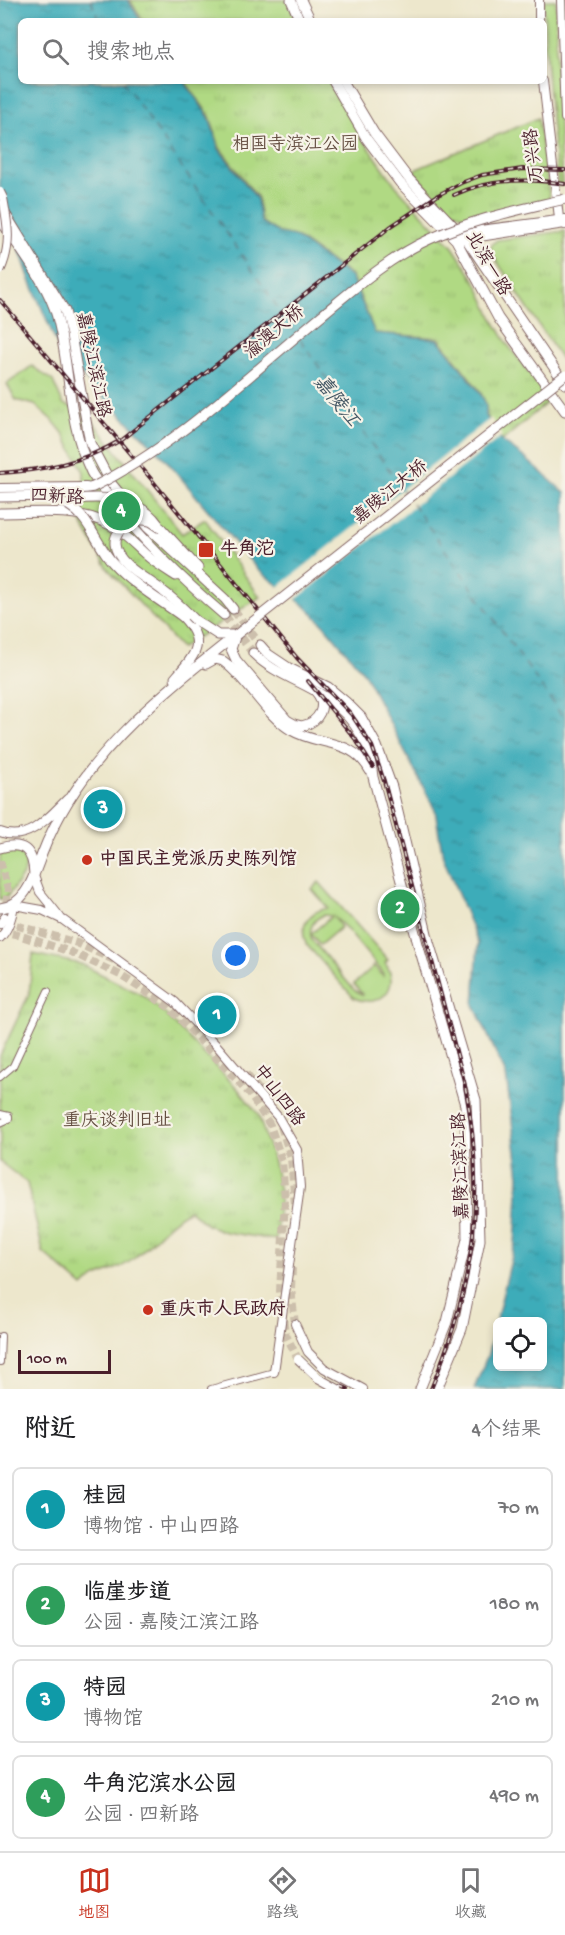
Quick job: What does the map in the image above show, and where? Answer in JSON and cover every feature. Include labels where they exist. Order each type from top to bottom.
[{"type":"main road","points":[[291,0],[299,18]]},
{"type":"main road","points":[[302,0],[309,18]]},
{"type":"main road","name":"北滨一路","points":[[335,84],[366,138],[400,183],[458,236],[498,318],[565,411]]},
{"type":"main road","name":"北滨一路","points":[[345,84],[374,133],[408,178],[458,236],[513,309],[565,384]]},
{"type":"main road","points":[[522,209],[565,199]]},
{"type":"main road","name":"嘉陵江滨江路","points":[[0,205],[65,311],[90,442],[111,483],[147,526],[225,598]]},
{"type":"main road","points":[[522,209],[565,206]]},
{"type":"main road","name":"渝澳大桥","points":[[57,498],[93,487],[167,443],[362,282],[399,256],[428,239],[478,219],[522,209]]},
{"type":"main road","name":"嘉陵江滨江路","points":[[0,219],[49,294],[57,316],[68,390],[80,442],[92,473],[127,520],[196,591]]},
{"type":"main road","points":[[498,318],[503,308],[513,309]]},
{"type":"main road","name":"嘉陵江大桥","points":[[160,696],[565,375]]},
{"type":"main road","name":"四新路","points":[[0,493],[16,492],[57,498]]},
{"type":"main road","points":[[57,498],[72,502],[92,497],[117,500],[135,505],[150,513],[233,609]]},
{"type":"main road","points":[[2,916],[23,895],[34,876],[50,833],[70,797],[115,740],[160,696],[189,662],[198,638],[194,629],[183,617],[111,561],[72,502]]},
{"type":"main road","name":"四新路","points":[[0,513],[61,512],[84,514],[98,519],[112,526],[147,556],[196,591]]},
{"type":"main road","points":[[161,528],[148,520],[135,521],[125,526],[117,534],[115,544],[117,553],[126,564],[164,591],[195,620],[218,635],[232,638],[232,652],[257,686],[287,720],[298,726],[307,725],[318,716],[322,702],[314,690]]},
{"type":"main road","points":[[196,591],[224,615]]},
{"type":"main road","name":"嘉陵江滨江路","points":[[261,645],[268,654],[289,668],[328,687],[361,717],[377,746],[392,787],[429,942],[476,1100],[480,1240],[462,1329],[437,1389]]},
{"type":"main road","name":"嘉陵江滨江路","points":[[253,653],[263,663],[314,690],[342,710],[355,724],[365,741],[372,759],[374,777],[418,944],[465,1106],[467,1239],[447,1322],[420,1389]]},
{"type":"main road","points":[[160,696],[212,660],[219,660],[231,667],[289,729],[338,744],[364,760],[374,777]]},
{"type":"main road","points":[[0,848],[10,845],[22,847],[30,854],[34,876]]},
{"type":"street","points":[[538,18],[539,0]]},
{"type":"street","name":"万兴路","points":[[561,0],[565,118]]},
{"type":"street","name":"万兴路","points":[[543,84],[564,222]]},
{"type":"street","points":[[0,192],[9,237],[5,260],[0,272]]},
{"type":"street","points":[[458,236],[564,222]]},
{"type":"street","points":[[16,492],[93,487]]},
{"type":"street","points":[[0,832],[14,835],[26,833],[70,797]]},
{"type":"street","points":[[34,876],[40,892],[63,920]]},
{"type":"street","points":[[0,938],[11,919],[14,904],[42,910],[63,920]]},
{"type":"street","name":"中山四路","points":[[63,920],[175,1002],[218,1047],[278,1117],[297,1150],[300,1187],[274,1372]]},
{"type":"street","points":[[0,1077],[13,1066],[48,991]]},
{"type":"street","points":[[0,1114],[9,1116],[9,1119],[0,1123]]},
{"type":"street","points":[[295,1324],[308,1352],[324,1368],[363,1389]]},
{"type":"street","points":[[0,1362],[1,1336]]},
{"type":"street","points":[[298,1359],[318,1378],[338,1389]]},
{"type":"street","points":[[211,1389],[274,1372]]},
{"type":"green space","points":[[130,0],[287,0],[296,18],[141,18]]},
{"type":"green space","points":[[544,0],[556,0],[556,69],[562,185],[558,186],[547,70],[547,18],[544,18]]},
{"type":"green space","name":"相国寺滨江公园","points":[[187,84],[330,84],[363,139],[396,186],[453,247],[477,284],[508,345],[550,400],[502,441],[487,416],[486,404],[480,391],[439,338],[375,333],[352,276],[295,236],[279,233],[261,221],[258,198],[220,148],[210,116]]},
{"type":"green space","points":[[538,118],[550,201],[476,222],[449,209],[412,171]]},
{"type":"green space","points":[[565,231],[565,365],[490,251],[492,244],[497,240]]},
{"type":"green space","points":[[32,366],[53,381],[63,404],[79,410],[91,419],[182,534],[205,519],[260,597],[181,648],[108,569],[79,519],[77,503],[84,481],[84,472],[63,433],[35,405],[16,400],[7,384]]},
{"type":"green space","points":[[11,849],[25,859],[26,866],[21,879],[6,898],[0,899],[0,854],[3,850]]},
{"type":"green space","points":[[319,882],[388,960],[385,963],[390,972],[390,988],[380,999],[363,1001],[354,998],[306,944],[304,931],[307,920],[316,912],[328,908],[312,889]],"holes":[[[324,915],[332,916],[311,934],[314,922]],[[334,917],[344,926],[383,973],[383,976],[374,966],[354,984],[363,995],[354,990],[312,940],[311,934],[320,945],[341,927]]]},
{"type":"green space","name":"重庆谈判旧址","points":[[33,954],[81,964],[144,996],[162,1011],[238,1089],[258,1114],[274,1162],[280,1192],[276,1240],[225,1232],[207,1225],[189,1210],[173,1221],[132,1260],[88,1282],[83,1287],[43,1252],[27,1183],[0,1162],[0,1056],[29,994]]},
{"type":"water","name":"嘉陵江","points":[[0,0],[128,0],[139,18],[18,18],[18,84],[186,84],[209,117],[219,149],[257,199],[261,222],[279,233],[294,236],[351,277],[375,333],[438,339],[479,391],[486,404],[486,416],[502,441],[565,493],[565,1389],[474,1389],[488,1354],[493,1334],[493,1371],[547,1371],[547,1317],[497,1317],[515,1244],[519,1176],[506,1075],[474,1005],[478,943],[443,857],[435,810],[364,673],[305,606],[258,570],[165,459],[61,354],[30,280],[0,193]]},
{"type":"pier","points":[[491,418],[502,436],[294,601],[277,588]]},
{"type":"ferry route","points":[[91,0],[98,18]]},
{"type":"ferry route","points":[[125,84],[295,333]]},
{"type":"ferry route","points":[[300,339],[407,496]]},
{"type":"ferry route","points":[[412,503],[565,720]]},
{"type":"tunnel","points":[[233,609],[260,645]]},
{"type":"tunnel","points":[[224,615],[253,653]]},
{"type":"tunnel","points":[[0,861],[8,890],[5,913]]},
{"type":"tunnel","points":[[5,922],[77,943],[114,960]]},
{"type":"tunnel","points":[[0,931],[71,952],[120,975],[169,1007],[249,1093],[270,1125],[282,1161],[285,1199],[280,1292],[285,1333],[298,1359]]},
{"type":"tunnel","points":[[246,1074],[264,1096]]},
{"type":"tunnel","points":[[281,1126],[291,1158],[295,1204]]},
{"type":"tunnel","points":[[292,1268],[291,1289],[295,1324]]},
{"type":"railway","points":[[0,473],[32,470],[77,460],[121,440],[390,227],[438,195],[482,175],[522,169],[565,170]]},
{"type":"railway","points":[[454,195],[481,186],[509,181],[565,184]]},
{"type":"railway","points":[[0,300],[152,480],[297,658],[351,714],[372,746],[384,781],[464,1081],[475,1162],[473,1238],[467,1275],[458,1312],[431,1389]]},
{"type":"railway","points":[[308,681],[356,740],[373,767]]},
{"type":"railway","points":[[341,1386],[348,1389]]},
{"type":"place","name":"牛角沱滨水公园","points":[[121,511]]},
{"type":"place","name":"牛角沱","points":[[206,550]]},
{"type":"place","name":"特园","points":[[103,809]]},
{"type":"place","name":"中国民主党派历史陈列馆","points":[[87,860]]},
{"type":"place","name":"临崖步道","points":[[400,909]]},
{"type":"place","name":"桂园","points":[[217,1015]]},
{"type":"place","name":"重庆市人民政府","points":[[148,1310]]}]
